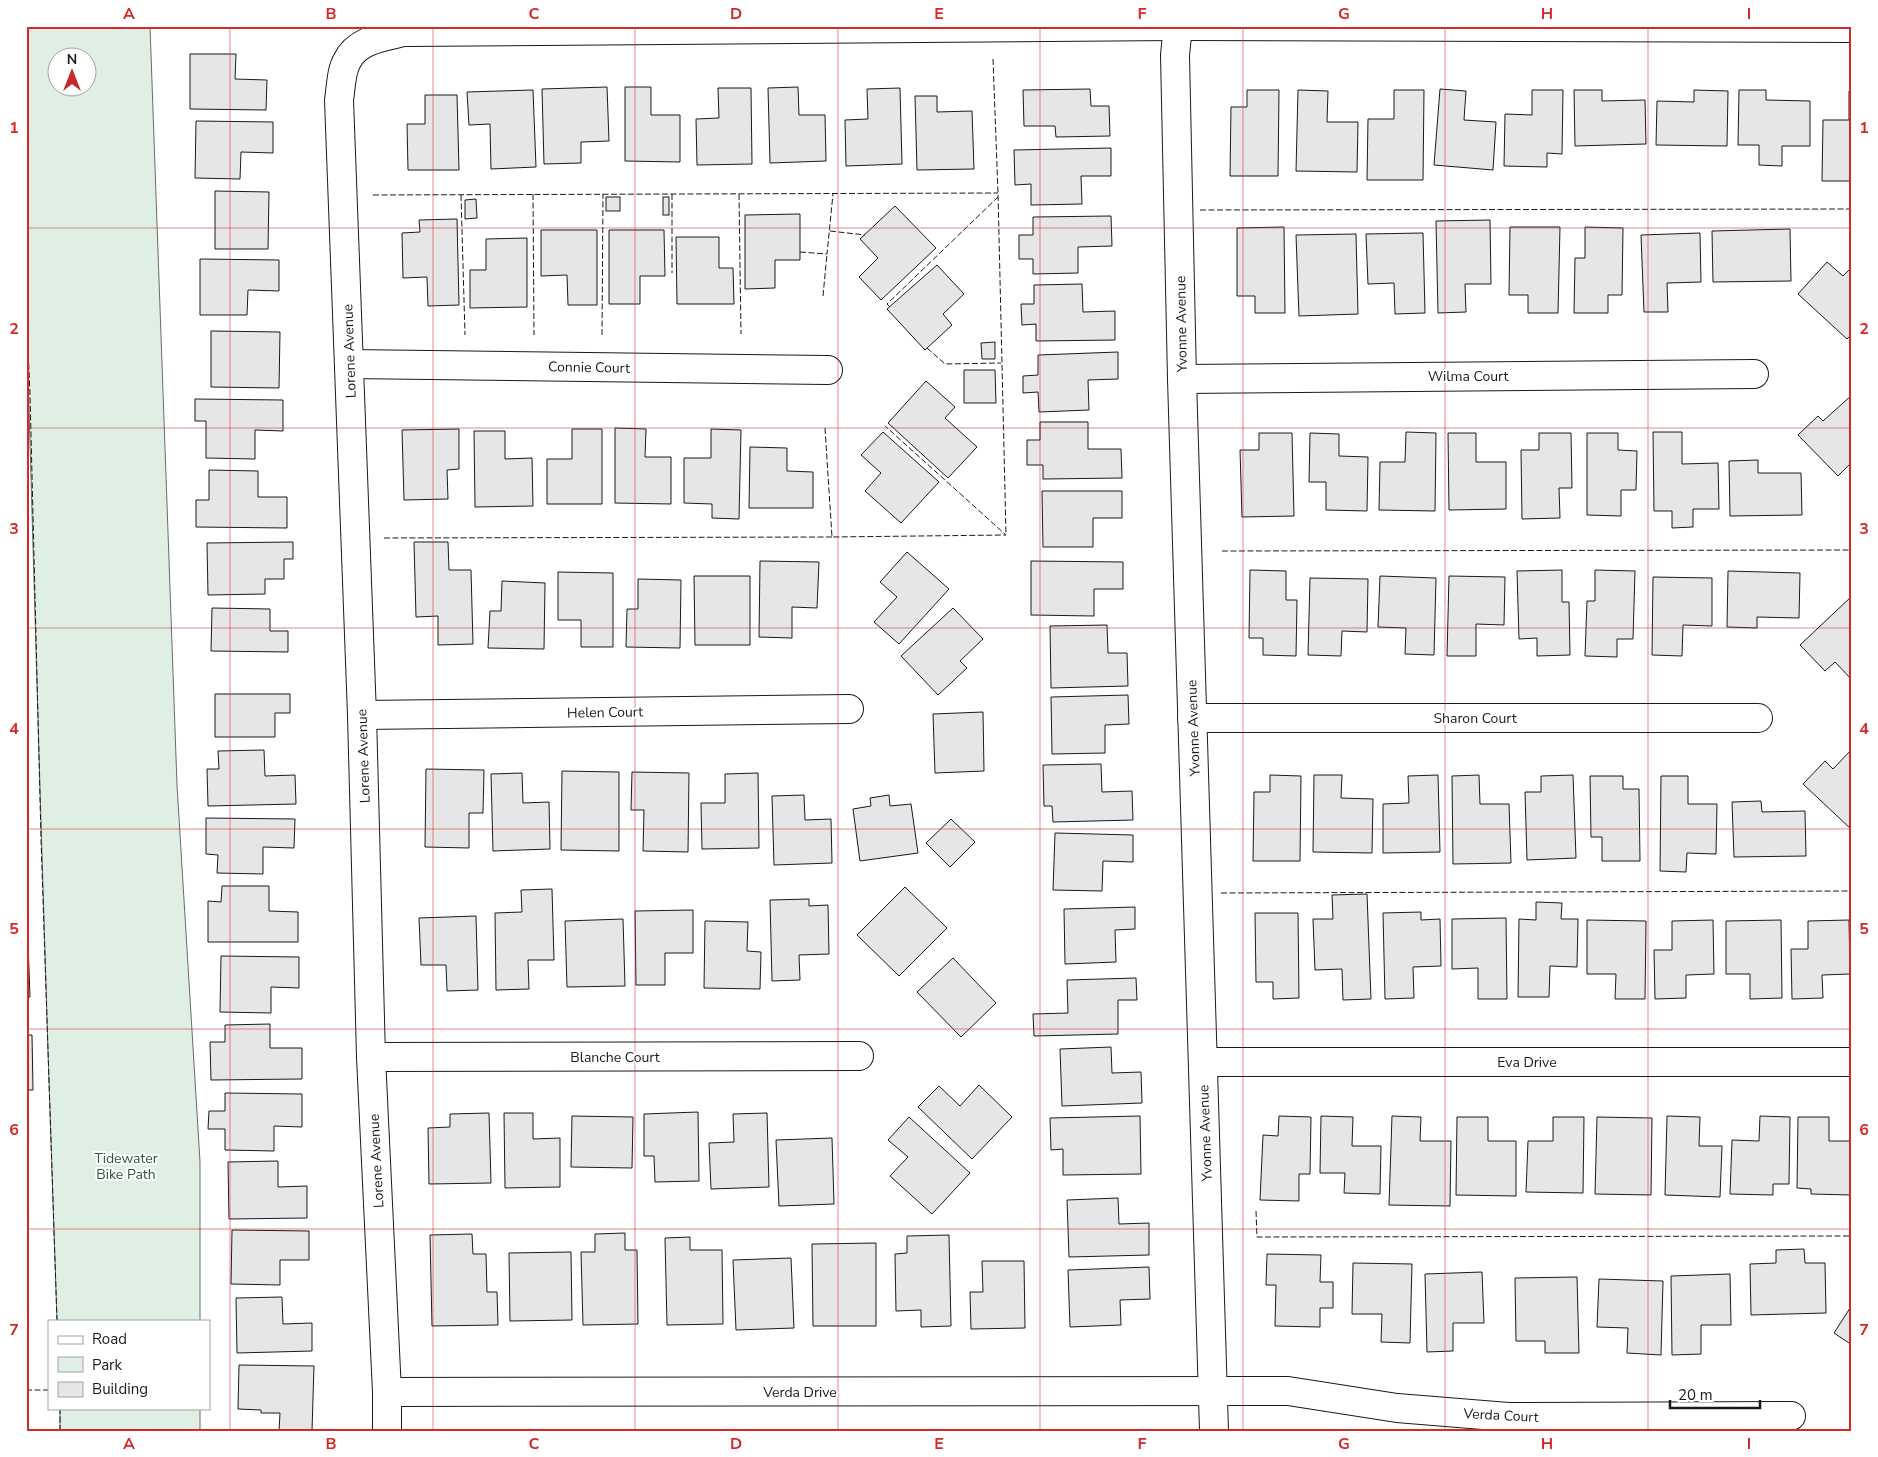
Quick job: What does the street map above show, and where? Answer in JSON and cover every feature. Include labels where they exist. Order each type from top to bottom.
[{"type":"street","name":"Lorene Avenue","points":[[387,1431],[387,1392],[371,1057],[362,715],[339,100],[346,62],[356,49],[367,42],[404,32],[1177,26]]},
{"type":"street","name":"Yvonne Avenue","points":[[1177,26],[1175,55],[1182,379],[1214,1431]]},
{"type":"street","points":[[1182,26],[1852,28]]},
{"type":"street","name":"Connie Court","points":[[349,364],[828,370]]},
{"type":"street","name":"Wilma Court","points":[[1182,379],[1754,374]]},
{"type":"street","name":"Helen Court","points":[[362,715],[849,709]]},
{"type":"street","name":"Sharon Court","points":[[1192,718],[1758,718]]},
{"type":"street","name":"Blanche Court","points":[[371,1057],[859,1056]]},
{"type":"street","name":"Eva Drive","points":[[1203,1062],[1852,1062]]},
{"type":"street","name":"Verda Court","points":[[1212,1392],[1288,1391],[1397,1408],[1508,1417],[1791,1416]]},
{"type":"street","name":"Verda Drive","points":[[387,1392],[1212,1392]]},
{"type":"green space","name":"Tidewater Bike Path","points":[[26,26],[150,26],[177,785],[200,1162],[200,1320],[57,1320],[26,306]]},
{"type":"green space","points":[[60,1410],[200,1410],[200,1431],[60,1431]]},
{"type":"building","points":[[190,54],[236,54],[235,79],[267,80],[266,110],[190,109]]},
{"type":"building","points":[[607,87],[609,141],[581,142],[581,163],[544,164],[542,89]]},
{"type":"building","points":[[625,87],[651,87],[651,115],[680,115],[680,162],[625,161]]},
{"type":"building","points":[[798,87],[799,115],[825,115],[826,161],[770,163],[768,88]]},
{"type":"building","points":[[718,88],[751,88],[752,164],[697,165],[696,119],[719,118]]},
{"type":"building","points":[[900,88],[902,164],[846,166],[845,120],[868,119],[867,89]]},
{"type":"building","points":[[1090,89],[1091,106],[1109,106],[1110,136],[1056,137],[1055,126],[1024,126],[1023,90]]},
{"type":"building","points":[[1440,89],[1466,91],[1464,120],[1496,122],[1493,170],[1434,165]]},
{"type":"building","points":[[533,90],[536,167],[491,169],[490,124],[469,125],[467,92]]},
{"type":"building","points":[[1247,90],[1279,90],[1278,176],[1230,176],[1231,107],[1247,107]]},
{"type":"building","points":[[1298,90],[1328,91],[1327,122],[1358,122],[1357,172],[1296,171]]},
{"type":"building","points":[[1394,90],[1424,90],[1423,180],[1367,180],[1368,119],[1394,119]]},
{"type":"building","points":[[1532,90],[1563,90],[1562,154],[1547,153],[1547,167],[1504,166],[1505,114],[1532,115]]},
{"type":"building","points":[[1574,90],[1602,90],[1602,101],[1645,100],[1646,144],[1575,146]]},
{"type":"building","points":[[1694,90],[1728,91],[1727,146],[1656,145],[1657,101],[1694,102]]},
{"type":"building","points":[[1739,90],[1766,90],[1766,100],[1810,101],[1810,146],[1782,146],[1782,166],[1759,165],[1759,145],[1738,145]]},
{"type":"building","points":[[1849,91],[1852,91],[1852,181],[1822,181],[1823,120],[1849,120]]},
{"type":"building","points":[[425,95],[457,95],[459,170],[408,170],[407,124],[425,124]]},
{"type":"building","points":[[915,96],[937,96],[937,112],[972,111],[974,169],[917,170]]},
{"type":"building","points":[[196,121],[273,122],[273,153],[241,152],[240,179],[195,178]]},
{"type":"building","points":[[1111,148],[1111,176],[1081,176],[1082,204],[1031,205],[1031,184],[1015,185],[1014,150]]},
{"type":"building","points":[[215,191],[269,192],[268,249],[215,249]]},
{"type":"building","points":[[606,197],[620,197],[620,211],[606,211]]},
{"type":"building","points":[[663,197],[669,197],[669,215],[663,215]]},
{"type":"building","points":[[476,199],[477,218],[465,219],[465,200]]},
{"type":"building","points":[[895,206],[936,248],[881,300],[859,277],[878,258],[860,239]]},
{"type":"building","points":[[800,214],[800,260],[775,260],[775,288],[745,289],[745,215]]},
{"type":"building","points":[[1111,216],[1112,246],[1078,247],[1078,273],[1033,274],[1033,259],[1019,259],[1019,235],[1033,235],[1033,217]]},
{"type":"building","points":[[457,219],[459,305],[428,306],[427,277],[403,278],[402,233],[420,232],[419,220]]},
{"type":"building","points":[[1490,220],[1491,284],[1465,284],[1466,312],[1438,313],[1436,221]]},
{"type":"building","points":[[1284,227],[1285,313],[1255,313],[1255,296],[1237,296],[1237,228]]},
{"type":"building","points":[[1510,227],[1560,227],[1558,313],[1528,313],[1528,295],[1509,295]]},
{"type":"building","points":[[1585,227],[1623,228],[1622,295],[1608,295],[1608,313],[1574,313],[1575,258],[1585,258]]},
{"type":"building","points":[[1790,229],[1791,281],[1713,282],[1712,231]]},
{"type":"building","points":[[541,230],[597,230],[597,305],[568,305],[567,275],[541,276]]},
{"type":"building","points":[[609,230],[664,230],[665,276],[640,276],[640,304],[609,304]]},
{"type":"building","points":[[1423,233],[1425,313],[1395,314],[1394,283],[1368,284],[1366,234]]},
{"type":"building","points":[[1700,233],[1701,282],[1667,283],[1668,312],[1644,312],[1641,235]]},
{"type":"building","points":[[1356,234],[1358,314],[1299,316],[1296,235]]},
{"type":"building","points":[[676,237],[719,237],[719,268],[733,268],[734,304],[677,304]]},
{"type":"building","points":[[527,238],[527,307],[470,308],[470,270],[486,270],[486,239]]},
{"type":"building","points":[[200,259],[279,260],[279,291],[248,290],[247,315],[200,315]]},
{"type":"building","points":[[1827,262],[1843,276],[1852,267],[1852,334],[1847,339],[1798,294]]},
{"type":"building","points":[[937,265],[964,294],[943,314],[952,325],[925,350],[887,309]]},
{"type":"building","points":[[1082,284],[1083,312],[1115,311],[1115,340],[1036,341],[1036,324],[1022,325],[1021,304],[1034,304],[1034,285]]},
{"type":"building","points":[[211,331],[280,332],[279,388],[211,387]]},
{"type":"building","points":[[995,342],[995,359],[982,359],[981,343]]},
{"type":"building","points":[[1118,352],[1118,379],[1088,380],[1089,410],[1039,412],[1038,392],[1023,393],[1023,376],[1038,375],[1038,355]]},
{"type":"building","points":[[964,370],[995,370],[996,403],[964,403]]},
{"type":"building","points":[[926,381],[955,407],[945,418],[977,447],[948,478],[888,423]]},
{"type":"building","points":[[1852,395],[1852,462],[1838,476],[1798,435],[1818,416],[1823,421]]},
{"type":"building","points":[[195,399],[283,400],[283,431],[255,430],[255,459],[206,458],[206,421],[195,421]]},
{"type":"building","points":[[1040,422],[1088,422],[1088,449],[1121,449],[1122,478],[1043,479],[1043,465],[1027,465],[1027,440],[1040,440]]},
{"type":"building","points":[[615,428],[646,429],[645,457],[671,457],[671,504],[615,503]]},
{"type":"building","points":[[459,429],[459,469],[447,470],[448,499],[404,500],[402,430]]},
{"type":"building","points":[[572,429],[602,429],[602,504],[547,504],[547,459],[572,459]]},
{"type":"building","points":[[711,429],[741,430],[739,519],[712,518],[712,504],[684,503],[684,458],[711,458]]},
{"type":"building","points":[[474,431],[505,431],[505,459],[532,458],[533,506],[475,507]]},
{"type":"building","points":[[883,432],[939,482],[901,523],[865,491],[881,473],[861,455]]},
{"type":"building","points":[[1406,432],[1436,433],[1435,511],[1379,510],[1380,462],[1405,462]]},
{"type":"building","points":[[1653,432],[1682,432],[1682,464],[1718,463],[1719,509],[1693,509],[1693,527],[1672,528],[1672,511],[1654,511]]},
{"type":"building","points":[[1259,433],[1292,433],[1294,516],[1242,517],[1240,450],[1259,450]]},
{"type":"building","points":[[1310,433],[1339,434],[1339,456],[1368,457],[1367,511],[1326,510],[1326,482],[1309,482]]},
{"type":"building","points":[[1448,433],[1476,433],[1476,462],[1506,462],[1506,509],[1449,510]]},
{"type":"building","points":[[1539,433],[1571,433],[1572,488],[1559,488],[1560,518],[1522,519],[1521,450],[1539,450]]},
{"type":"building","points":[[1587,433],[1618,433],[1618,450],[1637,451],[1636,490],[1621,490],[1621,516],[1587,515]]},
{"type":"building","points":[[750,447],[787,448],[787,471],[813,472],[813,508],[749,508]]},
{"type":"building","points":[[1758,460],[1758,473],[1801,473],[1802,515],[1730,516],[1729,461]]},
{"type":"building","points":[[209,470],[258,471],[258,497],[287,497],[287,528],[196,527],[196,500],[209,500]]},
{"type":"building","points":[[1042,491],[1122,491],[1122,518],[1093,518],[1093,547],[1043,547]]},
{"type":"building","points":[[293,542],[293,559],[284,559],[284,579],[265,579],[265,594],[208,595],[207,543]]},
{"type":"building","points":[[414,542],[448,542],[449,570],[471,570],[473,644],[438,645],[438,616],[416,617]]},
{"type":"building","points":[[907,552],[949,589],[899,644],[874,622],[897,597],[880,582]]},
{"type":"building","points":[[760,561],[819,562],[817,608],[792,607],[792,638],[759,637]]},
{"type":"building","points":[[1031,561],[1123,562],[1123,589],[1094,589],[1094,616],[1031,615]]},
{"type":"building","points":[[1250,570],[1286,571],[1286,600],[1297,600],[1296,656],[1263,655],[1263,638],[1249,638]]},
{"type":"building","points":[[1562,570],[1562,602],[1569,602],[1570,655],[1537,656],[1537,638],[1519,639],[1517,571]]},
{"type":"building","points":[[1595,570],[1635,571],[1633,639],[1617,639],[1617,657],[1585,656],[1587,601],[1595,601]]},
{"type":"building","points":[[1728,571],[1800,573],[1799,618],[1757,617],[1757,628],[1727,627]]},
{"type":"building","points":[[558,572],[613,573],[613,647],[581,647],[581,620],[558,620]]},
{"type":"building","points":[[694,576],[750,576],[750,645],[695,645]]},
{"type":"building","points":[[1380,576],[1436,578],[1434,655],[1405,654],[1406,628],[1378,627]]},
{"type":"building","points":[[1449,576],[1505,577],[1504,625],[1476,624],[1476,656],[1447,656]]},
{"type":"building","points":[[1653,577],[1712,578],[1712,626],[1683,625],[1682,656],[1652,655]]},
{"type":"building","points":[[1310,578],[1368,579],[1367,632],[1342,631],[1341,656],[1308,655]]},
{"type":"building","points":[[638,579],[681,580],[680,648],[626,647],[627,609],[638,609]]},
{"type":"building","points":[[502,581],[545,583],[544,649],[488,648],[490,611],[501,611]]},
{"type":"building","points":[[1852,596],[1852,680],[1835,662],[1825,671],[1800,645]]},
{"type":"building","points":[[212,608],[270,609],[270,631],[288,631],[288,652],[211,651]]},
{"type":"building","points":[[953,608],[983,639],[960,661],[967,668],[938,695],[901,656]]},
{"type":"building","points":[[1107,625],[1108,653],[1127,653],[1128,686],[1051,688],[1050,626]]},
{"type":"building","points":[[215,694],[290,694],[290,713],[275,713],[275,737],[215,737]]},
{"type":"building","points":[[1128,695],[1129,724],[1105,725],[1105,753],[1052,754],[1051,697]]},
{"type":"building","points":[[983,712],[984,771],[935,773],[933,714]]},
{"type":"building","points":[[1852,749],[1852,830],[1803,784],[1825,761],[1833,769]]},
{"type":"building","points":[[264,750],[265,776],[295,775],[296,804],[208,806],[207,769],[219,769],[218,751]]},
{"type":"building","points":[[1101,764],[1102,792],[1132,791],[1133,820],[1053,822],[1052,806],[1044,806],[1043,765]]},
{"type":"building","points":[[426,769],[484,770],[483,813],[469,813],[469,848],[425,847]]},
{"type":"building","points":[[562,771],[619,772],[619,851],[561,850]]},
{"type":"building","points":[[632,772],[689,773],[688,852],[643,851],[644,810],[631,810]]},
{"type":"building","points":[[522,773],[523,803],[549,802],[550,849],[493,851],[491,774]]},
{"type":"building","points":[[758,773],[759,848],[702,849],[701,803],[725,803],[725,774]]},
{"type":"building","points":[[1270,775],[1301,776],[1300,861],[1253,861],[1254,792],[1270,792]]},
{"type":"building","points":[[1314,775],[1342,775],[1341,798],[1373,799],[1372,853],[1313,852]]},
{"type":"building","points":[[1438,775],[1440,852],[1383,853],[1383,804],[1409,803],[1408,776]]},
{"type":"building","points":[[1479,775],[1480,804],[1509,804],[1511,863],[1453,864],[1452,776]]},
{"type":"building","points":[[1573,775],[1576,858],[1527,860],[1525,792],[1541,792],[1541,776]]},
{"type":"building","points":[[1590,776],[1623,776],[1623,789],[1639,789],[1640,861],[1602,861],[1602,837],[1591,837]]},
{"type":"building","points":[[1661,776],[1688,776],[1688,804],[1717,804],[1716,854],[1687,853],[1686,872],[1660,871]]},
{"type":"building","points":[[804,795],[805,820],[831,819],[832,863],[774,865],[772,796]]},
{"type":"building","points":[[889,795],[890,806],[911,804],[918,853],[860,861],[853,809],[871,806],[870,798]]},
{"type":"building","points":[[1761,801],[1762,812],[1805,811],[1806,856],[1734,857],[1732,802]]},
{"type":"building","points":[[206,818],[295,819],[294,848],[263,847],[263,874],[217,873],[218,855],[206,854]]},
{"type":"building","points":[[951,819],[975,842],[950,867],[926,843]]},
{"type":"building","points":[[1055,833],[1133,835],[1133,862],[1103,861],[1102,891],[1053,890]]},
{"type":"building","points":[[222,886],[269,886],[269,911],[298,912],[298,942],[208,942],[208,901],[221,902]]},
{"type":"building","points":[[905,887],[947,928],[899,976],[857,935]]},
{"type":"building","points":[[552,889],[554,960],[528,960],[529,989],[496,990],[495,913],[522,912],[521,890]]},
{"type":"building","points":[[1367,894],[1371,999],[1343,1000],[1342,969],[1315,970],[1313,919],[1333,919],[1332,895]]},
{"type":"building","points":[[809,899],[809,906],[828,905],[829,954],[799,955],[800,980],[772,981],[770,900]]},
{"type":"building","points":[[1536,902],[1562,903],[1561,919],[1578,919],[1577,967],[1550,966],[1549,997],[1518,997],[1519,919],[1536,920]]},
{"type":"building","points":[[1135,907],[1135,929],[1115,930],[1116,962],[1065,964],[1064,909]]},
{"type":"building","points":[[693,910],[693,953],[665,953],[665,985],[636,985],[635,911]]},
{"type":"building","points":[[1421,912],[1421,920],[1440,919],[1441,966],[1413,967],[1414,998],[1385,999],[1383,913]]},
{"type":"building","points":[[1255,913],[1298,913],[1299,998],[1273,999],[1273,982],[1256,982]]},
{"type":"building","points":[[476,916],[478,990],[447,991],[446,965],[421,965],[419,918]]},
{"type":"building","points":[[1506,918],[1507,999],[1478,999],[1478,968],[1452,969],[1452,919]]},
{"type":"building","points":[[623,919],[625,986],[567,987],[565,921]]},
{"type":"building","points":[[1587,920],[1646,921],[1645,999],[1615,999],[1616,974],[1587,974]]},
{"type":"building","points":[[1713,920],[1714,974],[1686,975],[1686,998],[1655,999],[1654,950],[1672,950],[1672,921]]},
{"type":"building","points":[[1781,920],[1782,998],[1750,999],[1750,974],[1726,974],[1726,921]]},
{"type":"building","points":[[1849,920],[1850,974],[1822,975],[1823,998],[1792,999],[1791,949],[1808,949],[1808,921]]},
{"type":"building","points":[[705,921],[748,922],[747,951],[761,952],[760,989],[704,988]]},
{"type":"building","points":[[26,942],[28,942],[30,997],[26,997]]},
{"type":"building","points":[[221,956],[299,957],[299,988],[271,987],[271,1013],[220,1012]]},
{"type":"building","points":[[953,958],[996,1003],[961,1037],[917,992]]},
{"type":"building","points":[[1136,978],[1137,1000],[1118,1000],[1118,1034],[1034,1036],[1033,1014],[1068,1013],[1067,980]]},
{"type":"building","points":[[270,1024],[270,1048],[302,1048],[302,1079],[211,1080],[210,1042],[225,1042],[225,1025]]},
{"type":"building","points":[[26,1035],[32,1035],[33,1090],[26,1090]]},
{"type":"building","points":[[1111,1047],[1112,1073],[1141,1072],[1142,1103],[1062,1106],[1060,1049]]},
{"type":"building","points":[[979,1085],[1012,1117],[972,1159],[918,1107],[939,1086],[960,1106]]},
{"type":"building","points":[[225,1093],[302,1094],[302,1127],[274,1126],[274,1151],[225,1150],[225,1129],[208,1129],[209,1111],[225,1111]]},
{"type":"building","points":[[698,1112],[699,1181],[655,1182],[654,1156],[644,1156],[644,1114]]},
{"type":"building","points":[[489,1113],[491,1183],[429,1184],[428,1128],[450,1127],[450,1114]]},
{"type":"building","points":[[504,1113],[533,1113],[533,1139],[560,1138],[560,1187],[505,1188]]},
{"type":"building","points":[[767,1113],[769,1187],[711,1189],[709,1143],[734,1142],[733,1114]]},
{"type":"building","points":[[572,1116],[633,1117],[632,1168],[571,1167]]},
{"type":"building","points":[[1140,1116],[1141,1174],[1063,1175],[1063,1149],[1051,1150],[1050,1118]]},
{"type":"building","points":[[1279,1116],[1311,1117],[1310,1174],[1299,1174],[1299,1201],[1260,1200],[1263,1135],[1278,1136]]},
{"type":"building","points":[[1321,1116],[1353,1117],[1352,1146],[1381,1146],[1380,1194],[1344,1193],[1345,1173],[1320,1173]]},
{"type":"building","points":[[1392,1116],[1421,1117],[1420,1141],[1451,1141],[1450,1206],[1389,1205]]},
{"type":"building","points":[[1667,1116],[1700,1117],[1699,1146],[1722,1146],[1720,1197],[1665,1195]]},
{"type":"building","points":[[1760,1116],[1790,1117],[1789,1184],[1773,1184],[1773,1195],[1730,1194],[1732,1140],[1759,1141]]},
{"type":"building","points":[[909,1117],[970,1173],[932,1214],[890,1176],[908,1157],[888,1140]]},
{"type":"building","points":[[1457,1117],[1488,1117],[1488,1141],[1516,1141],[1516,1196],[1456,1195]]},
{"type":"building","points":[[1553,1117],[1584,1117],[1583,1193],[1526,1192],[1528,1141],[1553,1141]]},
{"type":"building","points":[[1597,1117],[1652,1118],[1651,1195],[1595,1194]]},
{"type":"building","points":[[1798,1117],[1829,1117],[1829,1141],[1852,1141],[1852,1195],[1811,1194],[1811,1189],[1797,1188]]},
{"type":"building","points":[[832,1138],[834,1204],[779,1206],[776,1140]]},
{"type":"building","points":[[278,1161],[278,1187],[307,1186],[307,1218],[229,1219],[228,1162]]},
{"type":"building","points":[[1118,1198],[1119,1224],[1149,1223],[1149,1255],[1069,1257],[1067,1200]]},
{"type":"building","points":[[232,1230],[309,1231],[309,1260],[280,1260],[280,1285],[231,1284]]},
{"type":"building","points":[[625,1233],[625,1250],[637,1250],[638,1324],[583,1325],[581,1252],[595,1252],[595,1234]]},
{"type":"building","points":[[472,1234],[473,1254],[486,1254],[487,1292],[497,1292],[498,1325],[432,1326],[430,1235]]},
{"type":"building","points":[[949,1235],[951,1326],[921,1327],[921,1310],[896,1311],[895,1254],[907,1253],[907,1236]]},
{"type":"building","points":[[690,1237],[690,1250],[722,1250],[723,1324],[667,1325],[665,1238]]},
{"type":"building","points":[[876,1243],[876,1326],[813,1326],[812,1244]]},
{"type":"building","points":[[1804,1249],[1805,1263],[1825,1263],[1826,1313],[1751,1315],[1750,1264],[1776,1263],[1776,1250]]},
{"type":"building","points":[[571,1252],[572,1320],[510,1321],[509,1253]]},
{"type":"building","points":[[1267,1254],[1321,1255],[1320,1282],[1333,1282],[1333,1308],[1320,1308],[1320,1327],[1275,1326],[1276,1285],[1266,1285]]},
{"type":"building","points":[[791,1258],[794,1328],[736,1330],[733,1260]]},
{"type":"building","points":[[982,1261],[1024,1261],[1025,1328],[971,1329],[970,1292],[983,1292]]},
{"type":"building","points":[[1353,1263],[1412,1264],[1410,1343],[1381,1342],[1382,1314],[1352,1314]]},
{"type":"building","points":[[1149,1267],[1150,1299],[1120,1300],[1121,1325],[1070,1327],[1068,1270]]},
{"type":"building","points":[[1482,1272],[1484,1323],[1453,1323],[1453,1351],[1427,1352],[1425,1274]]},
{"type":"building","points":[[1730,1274],[1731,1325],[1701,1325],[1701,1354],[1672,1355],[1671,1276]]},
{"type":"building","points":[[1577,1277],[1579,1353],[1545,1353],[1545,1341],[1516,1341],[1515,1278]]},
{"type":"building","points":[[1599,1279],[1663,1281],[1661,1355],[1627,1353],[1628,1328],[1597,1327]]},
{"type":"building","points":[[282,1297],[283,1324],[312,1323],[312,1351],[237,1353],[236,1298]]},
{"type":"building","points":[[1852,1305],[1852,1345],[1834,1333]]},
{"type":"building","points":[[239,1365],[314,1366],[312,1431],[279,1431],[280,1413],[261,1413],[261,1410],[238,1409]]},
{"type":"fence","points":[[993,59],[1006,535]]},
{"type":"fence","points":[[373,195],[998,193]]},
{"type":"fence","points":[[533,194],[534,335]]},
{"type":"fence","points":[[602,335],[603,194]]},
{"type":"fence","points":[[672,194],[672,273]]},
{"type":"fence","points":[[739,194],[741,334]]},
{"type":"fence","points":[[800,252],[827,254],[833,194]]},
{"type":"fence","points":[[461,195],[465,335]]},
{"type":"fence","points":[[890,307],[887,304],[998,197]]},
{"type":"fence","points":[[1200,210],[1852,209]]},
{"type":"fence","points":[[830,231],[865,235]]},
{"type":"fence","points":[[823,296],[827,254]]},
{"type":"fence","points":[[26,304],[57,1320]]},
{"type":"fence","points":[[927,348],[945,364],[1001,363]]},
{"type":"fence","points":[[825,428],[832,537],[1006,535],[885,426]]},
{"type":"fence","points":[[384,538],[832,537]]},
{"type":"fence","points":[[1222,551],[1852,550]]},
{"type":"fence","points":[[1221,893],[1852,891]]},
{"type":"fence","points":[[1256,1211],[1257,1237],[1852,1236]]},
{"type":"fence","points":[[26,1390],[48,1390]]},
{"type":"fence","points":[[60,1410],[60,1431]]}]
